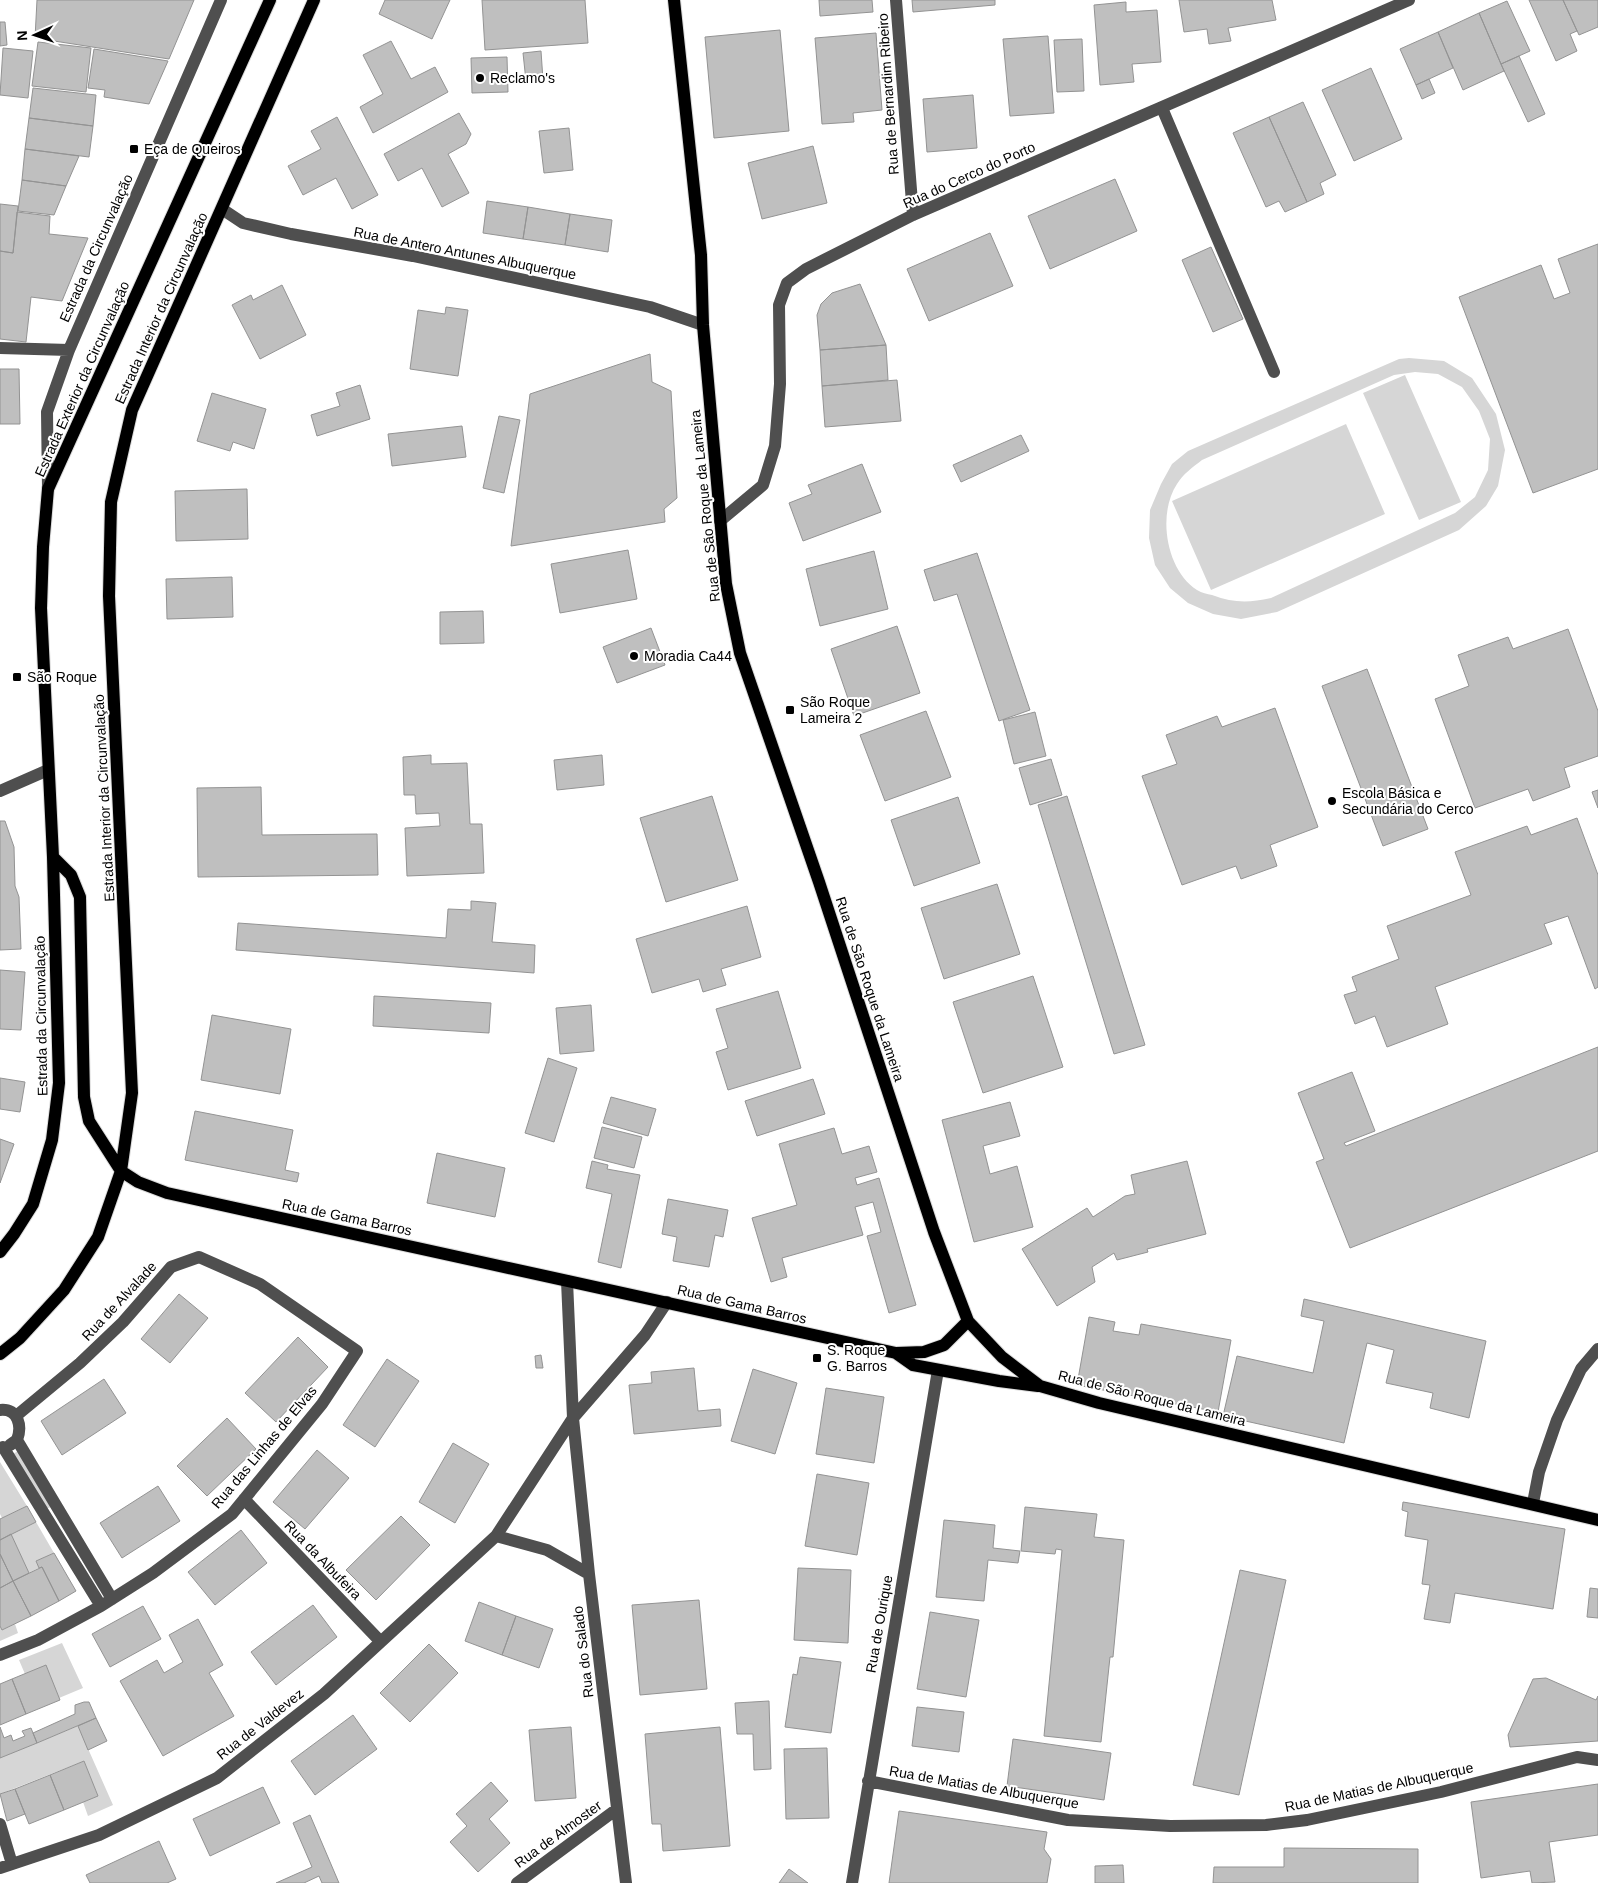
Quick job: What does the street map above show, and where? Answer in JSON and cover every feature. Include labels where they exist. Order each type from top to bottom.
[{"type":"main road","name":"Estrada Exterior da Circunvalação","points":[[53,857],[41,608],[43,547],[48,489],[270,0]]},
{"type":"main road","name":"Estrada Interior da Circunvalação","points":[[0,1354],[35,1323],[64,1290],[98,1237],[121,1171],[132,1093],[110,596],[112,502],[132,410],[314,0]]},
{"type":"main road","name":"Rua de São Roque da Lameira","points":[[674,0],[701,256],[704,324],[726,584],[740,653],[820,882],[934,1232],[968,1322],[1002,1357],[1040,1386],[1099,1403],[1598,1520]]},
{"type":"main road","name":"Rua de Gama Barros","points":[[53,857],[71,875],[80,897],[84,1097],[89,1122],[121,1171],[138,1182],[167,1193],[896,1353],[924,1352],[944,1345],[968,1322]]},
{"type":"main road","name":"Estrada da Circunvalação","points":[[0,1252],[33,1204],[52,1140],[59,1083],[53,857]]},
{"type":"main road","name":"Rua de Gama Barros","points":[[896,1353],[912,1365],[1040,1386]]},
{"type":"street","name":"Estrada da Circunvalação","points":[[48,489],[47,412],[68,350],[221,0]]},
{"type":"street","name":"Rua de Bernardim Ribeiro","points":[[896,0],[913,215]]},
{"type":"street","name":"Rua do Cerco do Porto","points":[[720,521],[763,485],[775,446],[780,384],[779,305],[787,282],[806,269],[913,215],[1410,0]]},
{"type":"street","points":[[1162,108],[1274,372]]},
{"type":"street","name":"Rua de Antero Antunes Albuquerque","points":[[222,209],[243,223],[272,230],[413,256],[650,306],[704,324]]},
{"type":"street","points":[[0,348],[68,350]]},
{"type":"street","points":[[0,791],[48,770]]},
{"type":"street","name":"Rua de Alvalade","points":[[16,1416],[80,1363],[123,1322],[171,1267],[199,1257],[260,1284],[357,1351]]},
{"type":"street","name":"Rua do Salado","points":[[567,1281],[573,1418],[589,1574],[626,1883]]},
{"type":"street","points":[[573,1418],[645,1335],[667,1302]]},
{"type":"street","points":[[1533,1504],[1539,1472],[1558,1420],[1581,1369],[1598,1349]]},
{"type":"street","name":"Rua das Linhas de Elvas","points":[[0,1655],[38,1640],[112,1599],[153,1573],[232,1514],[322,1404],[357,1351]]},
{"type":"street","name":"Rua de Ourique","points":[[852,1883],[938,1370]]},
{"type":"street","points":[[0,1410],[3,1409],[16,1416],[20,1427],[17,1440],[10,1445],[2,1446],[100,1606]]},
{"type":"street","name":"Rua de Valdevez","points":[[6,1866],[99,1835],[217,1778],[324,1694],[496,1536],[573,1418]]},
{"type":"street","points":[[17,1440],[112,1599]]},
{"type":"street","name":"Rua da Albufeira","points":[[244,1499],[380,1642]]},
{"type":"street","points":[[496,1536],[547,1550],[589,1574]]},
{"type":"street","name":"Rua de Matias de Albuquerque","points":[[868,1782],[1068,1820],[1170,1826],[1266,1825],[1308,1820],[1441,1792],[1577,1757],[1598,1760]]},
{"type":"street","name":"Rua de Almoster","points":[[517,1883],[617,1809]]},
{"type":"street","points":[[0,1824],[6,1866]]},
{"type":"shaded area","points":[[1399,359],[1444,361],[1472,378],[1496,414],[1505,450],[1498,486],[1486,506],[1459,530],[1277,612],[1241,619],[1213,614],[1188,603],[1170,588],[1155,565],[1149,538],[1150,510],[1172,464],[1188,451]],"holes":[[[1415,372],[1438,374],[1462,387],[1479,411],[1490,439],[1488,470],[1475,497],[1455,513],[1271,598],[1255,601],[1227,600],[1201,592],[1186,581],[1172,556],[1166,525],[1167,510],[1171,496],[1179,480],[1192,468],[1202,460],[1394,375]]]},
{"type":"shaded area","points":[[1405,375],[1461,502],[1419,520],[1363,393]]},
{"type":"shaded area","points":[[1346,424],[1385,514],[1211,590],[1172,501]]},
{"type":"shaded area","points":[[18,1451],[51,1507],[46,1509],[13,1454]]},
{"type":"shaded area","points":[[0,1462],[27,1506],[2,1518],[0,1514]]},
{"type":"shaded area","points":[[36,1522],[54,1553],[36,1561],[39,1568],[29,1573],[11,1534]]},
{"type":"shaded area","points":[[15,1624],[18,1633],[0,1641],[0,1626],[2,1630]]},
{"type":"shaded area","points":[[62,1643],[83,1688],[59,1698],[46,1666],[25,1674],[19,1660]]},
{"type":"shaded area","points":[[78,1726],[113,1805],[88,1816],[83,1802],[98,1796],[84,1761],[0,1794],[0,1758]]},
{"type":"building","points":[[37,0],[194,0],[169,59],[35,38]]},
{"type":"building","points":[[385,0],[450,0],[432,39],[379,14]]},
{"type":"building","points":[[482,0],[585,0],[588,43],[485,50]]},
{"type":"building","points":[[819,0],[872,0],[873,12],[820,16]]},
{"type":"building","points":[[912,0],[995,0],[995,5],[913,12]]},
{"type":"building","points":[[1179,0],[1272,0],[1276,20],[1228,28],[1231,41],[1209,44],[1207,29],[1184,32]]},
{"type":"building","points":[[1529,0],[1563,0],[1577,31],[1570,34],[1577,51],[1556,61]]},
{"type":"building","points":[[1563,0],[1598,0],[1598,27],[1579,35]]},
{"type":"building","points":[[1507,1],[1530,51],[1501,64],[1479,13]]},
{"type":"building","points":[[1126,2],[1126,12],[1157,10],[1161,62],[1132,64],[1134,82],[1100,85],[1094,5]]},
{"type":"building","points":[[1479,13],[1504,71],[1463,90],[1438,32]]},
{"type":"building","points":[[0,22],[5,22],[7,45],[0,46]]},
{"type":"building","points":[[780,30],[789,131],[714,138],[705,37]]},
{"type":"building","points":[[1438,32],[1453,68],[1416,85],[1400,49]]},
{"type":"building","points":[[876,33],[882,110],[853,113],[854,122],[822,124],[815,38]]},
{"type":"building","points":[[1048,36],[1054,113],[1010,116],[1003,39]]},
{"type":"building","points":[[1082,39],[1084,91],[1057,92],[1054,40]]},
{"type":"building","points":[[391,41],[411,79],[435,67],[448,92],[373,133],[360,107],[383,94],[363,55]]},
{"type":"building","points":[[38,42],[91,48],[86,92],[32,86]]},
{"type":"building","points":[[3,48],[33,51],[28,98],[0,95]]},
{"type":"building","points":[[94,49],[168,61],[149,104],[104,97],[105,90],[88,88]]},
{"type":"building","points":[[541,51],[543,80],[526,81],[523,53]]},
{"type":"building","points":[[1519,56],[1545,114],[1528,122],[1501,64]]},
{"type":"building","points":[[507,57],[508,92],[472,93],[471,58]]},
{"type":"building","points":[[1371,68],[1402,139],[1354,161],[1322,90]]},
{"type":"building","points":[[1429,79],[1435,93],[1422,99],[1416,85]]},
{"type":"building","points":[[33,88],[96,95],[93,126],[29,118]]},
{"type":"building","points":[[973,95],[977,148],[927,152],[923,99]]},
{"type":"building","points":[[1303,102],[1336,175],[1320,183],[1324,194],[1307,202],[1269,117]]},
{"type":"building","points":[[459,113],[471,134],[466,144],[448,154],[469,193],[442,207],[422,168],[398,181],[384,154]]},
{"type":"building","points":[[337,117],[378,195],[352,209],[336,178],[303,195],[288,166],[321,149],[311,131]]},
{"type":"building","points":[[1269,117],[1307,202],[1285,212],[1279,201],[1266,207],[1233,133]]},
{"type":"building","points":[[29,118],[93,126],[89,157],[25,149]]},
{"type":"building","points":[[569,128],[573,170],[544,173],[539,131]]},
{"type":"building","points":[[813,146],[827,203],[762,219],[748,163]]},
{"type":"building","points":[[25,149],[79,156],[66,186],[22,180]]},
{"type":"building","points":[[1115,179],[1137,231],[1050,269],[1028,216]]},
{"type":"building","points":[[22,180],[66,186],[54,215],[18,211]]},
{"type":"building","points":[[487,201],[528,207],[523,239],[483,233]]},
{"type":"building","points":[[0,204],[18,206],[13,253],[0,251]]},
{"type":"building","points":[[528,207],[570,214],[565,245],[523,239]]},
{"type":"building","points":[[17,212],[50,216],[49,234],[88,238],[62,301],[31,297],[26,342],[0,339],[0,251],[13,253]]},
{"type":"building","points":[[570,214],[612,220],[608,252],[565,245]]},
{"type":"building","points":[[990,233],[1013,286],[929,321],[907,269]]},
{"type":"building","points":[[1598,244],[1598,469],[1533,493],[1459,297],[1541,265],[1554,299],[1570,293],[1558,259]]},
{"type":"building","points":[[1211,247],[1243,319],[1213,332],[1182,260]]},
{"type":"building","points":[[860,284],[886,345],[820,350],[817,315],[821,304],[832,293]]},
{"type":"building","points":[[282,285],[306,335],[260,359],[232,305],[251,295],[253,300]]},
{"type":"building","points":[[446,307],[468,310],[458,376],[410,369],[418,310],[445,314]]},
{"type":"building","points":[[886,345],[888,380],[822,386],[820,350]]},
{"type":"building","points":[[650,354],[652,382],[671,391],[677,498],[664,509],[665,522],[511,546],[530,394]]},
{"type":"building","points":[[0,369],[19,369],[20,424],[0,424]]},
{"type":"building","points":[[897,380],[901,421],[825,427],[822,386]]},
{"type":"building","points":[[360,385],[370,419],[317,436],[311,415],[340,406],[336,393]]},
{"type":"building","points":[[212,393],[266,409],[254,449],[233,442],[230,451],[197,441]]},
{"type":"building","points":[[499,416],[520,420],[504,493],[483,488]]},
{"type":"building","points":[[462,426],[466,457],[392,466],[388,434]]},
{"type":"building","points":[[1021,435],[1029,451],[961,482],[953,465]]},
{"type":"building","points":[[862,464],[881,512],[803,541],[789,503],[812,494],[808,485]]},
{"type":"building","points":[[247,489],[248,539],[176,541],[175,491]]},
{"type":"building","points":[[628,550],[637,599],[560,613],[551,564]]},
{"type":"building","points":[[874,551],[888,609],[820,626],[806,569]]},
{"type":"building","points":[[977,553],[1030,710],[999,721],[957,594],[934,601],[924,570]]},
{"type":"building","points":[[232,577],[233,617],[167,619],[166,579]]},
{"type":"building","points":[[483,611],[484,643],[440,644],[440,612]]},
{"type":"building","points":[[897,626],[920,693],[854,716],[831,649]]},
{"type":"building","name":"Moradia Ca44","points":[[651,628],[665,665],[617,683],[603,647]]},
{"type":"building","points":[[1568,629],[1598,711],[1598,756],[1564,768],[1570,787],[1533,801],[1528,789],[1475,808],[1435,699],[1469,686],[1458,655],[1508,637],[1513,649]]},
{"type":"building","points":[[1367,669],[1428,829],[1383,846],[1322,686]]},
{"type":"building","points":[[1275,708],[1318,827],[1270,845],[1277,866],[1241,879],[1236,866],[1182,885],[1142,776],[1177,764],[1166,735],[1217,716],[1222,727]]},
{"type":"building","points":[[926,711],[951,777],[885,801],[860,735]]},
{"type":"building","points":[[1035,712],[1046,756],[1014,764],[1003,720]]},
{"type":"building","points":[[431,755],[431,764],[467,763],[470,824],[482,824],[484,873],[407,876],[405,828],[440,826],[439,813],[416,814],[415,795],[404,795],[403,757]]},
{"type":"building","points":[[602,755],[604,785],[557,790],[554,760]]},
{"type":"building","points":[[1051,759],[1062,795],[1030,805],[1019,768]]},
{"type":"building","points":[[261,787],[262,835],[377,834],[378,875],[198,877],[197,788]]},
{"type":"building","points":[[1598,790],[1598,808],[1592,792]]},
{"type":"building","points":[[712,796],[738,880],[666,902],[640,818]]},
{"type":"building","points":[[1067,796],[1145,1045],[1114,1054],[1038,805]]},
{"type":"building","points":[[958,797],[980,863],[914,886],[891,820]]},
{"type":"building","points":[[1577,818],[1598,875],[1598,987],[1595,989],[1568,916],[1544,924],[1552,944],[1435,987],[1448,1024],[1387,1047],[1375,1016],[1355,1024],[1344,995],[1357,991],[1352,977],[1399,959],[1387,926],[1471,895],[1455,852],[1527,826],[1531,835]]},
{"type":"building","points":[[0,821],[5,821],[14,847],[15,886],[19,897],[21,949],[0,950]]},
{"type":"building","points":[[997,884],[1020,954],[944,979],[921,908]]},
{"type":"building","points":[[471,901],[496,903],[492,942],[535,945],[534,973],[236,950],[238,923],[446,938],[448,909],[471,910]]},
{"type":"building","points":[[747,906],[761,957],[721,969],[726,985],[703,992],[699,979],[652,993],[636,939]]},
{"type":"building","points":[[0,970],[25,972],[21,1030],[0,1029]]},
{"type":"building","points":[[1033,976],[1063,1067],[983,1093],[953,1002]]},
{"type":"building","points":[[778,991],[801,1068],[728,1090],[716,1052],[728,1048],[716,1009]]},
{"type":"building","points":[[374,996],[491,1003],[489,1033],[373,1026]]},
{"type":"building","points":[[591,1005],[594,1051],[560,1054],[556,1008]]},
{"type":"building","points":[[212,1015],[291,1029],[280,1094],[201,1080]]},
{"type":"building","points":[[1598,1047],[1598,1151],[1350,1248],[1316,1162],[1324,1159],[1298,1093],[1352,1072],[1375,1131],[1344,1143],[1346,1146]]},
{"type":"building","points":[[548,1058],[577,1068],[554,1142],[525,1133]]},
{"type":"building","points":[[0,1078],[25,1082],[20,1112],[0,1109]]},
{"type":"building","points":[[813,1079],[825,1114],[757,1136],[745,1101]]},
{"type":"building","points":[[611,1097],[656,1109],[648,1136],[603,1123]]},
{"type":"building","points":[[1010,1102],[1020,1136],[983,1146],[990,1174],[1017,1166],[1033,1227],[974,1242],[942,1120]]},
{"type":"building","points":[[195,1111],[293,1130],[285,1170],[299,1173],[297,1182],[185,1160]]},
{"type":"building","points":[[602,1127],[642,1137],[634,1168],[594,1158]]},
{"type":"building","points":[[834,1128],[842,1154],[869,1146],[877,1172],[855,1178],[857,1185],[879,1178],[916,1305],[889,1313],[867,1236],[881,1232],[873,1202],[855,1207],[863,1235],[782,1258],[787,1277],[771,1282],[752,1218],[797,1205],[779,1144]]},
{"type":"building","points":[[0,1139],[14,1144],[0,1183]]},
{"type":"building","points":[[437,1153],[505,1168],[495,1217],[427,1203]]},
{"type":"building","points":[[592,1161],[608,1165],[607,1169],[640,1175],[621,1268],[598,1262],[612,1194],[586,1188]]},
{"type":"building","points":[[1187,1161],[1206,1234],[1147,1249],[1148,1252],[1117,1260],[1114,1253],[1092,1267],[1095,1282],[1057,1306],[1022,1249],[1087,1208],[1093,1217],[1125,1196],[1135,1194],[1131,1175]]},
{"type":"building","points":[[668,1199],[728,1210],[723,1237],[715,1235],[709,1267],[673,1261],[677,1237],[662,1234]]},
{"type":"building","points":[[179,1294],[208,1318],[170,1363],[141,1339]]},
{"type":"building","points":[[1304,1299],[1486,1341],[1469,1418],[1430,1408],[1433,1393],[1386,1383],[1394,1350],[1367,1343],[1344,1443],[1223,1416],[1237,1356],[1313,1373],[1324,1321],[1301,1316]]},
{"type":"building","points":[[1089,1317],[1115,1322],[1113,1331],[1139,1335],[1141,1324],[1231,1340],[1218,1412],[1077,1385]]},
{"type":"building","points":[[298,1337],[328,1367],[276,1422],[245,1393]]},
{"type":"building","points":[[541,1355],[543,1368],[536,1368],[535,1356]]},
{"type":"building","points":[[387,1359],[419,1381],[375,1447],[343,1425]]},
{"type":"building","points":[[694,1368],[698,1411],[720,1409],[721,1426],[634,1434],[629,1385],[652,1383],[651,1372]]},
{"type":"building","points":[[753,1369],[797,1383],[775,1454],[731,1441]]},
{"type":"building","points":[[104,1379],[126,1413],[62,1455],[41,1421]]},
{"type":"building","points":[[826,1388],[884,1397],[874,1463],[816,1454]]},
{"type":"building","points":[[227,1418],[256,1449],[207,1496],[177,1466]]},
{"type":"building","points":[[453,1443],[489,1464],[455,1523],[419,1502]]},
{"type":"building","points":[[317,1450],[349,1478],[305,1529],[273,1502]]},
{"type":"building","points":[[817,1474],[869,1483],[857,1555],[805,1546]]},
{"type":"building","points":[[158,1486],[180,1521],[122,1558],[100,1523]]},
{"type":"building","points":[[1403,1502],[1565,1529],[1553,1609],[1455,1593],[1450,1623],[1424,1619],[1430,1585],[1422,1584],[1428,1540],[1405,1536],[1408,1512],[1402,1510]]},
{"type":"building","points":[[27,1506],[36,1522],[0,1540],[0,1519]]},
{"type":"building","points":[[1025,1507],[1097,1514],[1094,1537],[1124,1540],[1113,1657],[1110,1657],[1101,1742],[1044,1736],[1062,1550],[1056,1549],[1055,1554],[1021,1551]]},
{"type":"building","points":[[401,1516],[430,1545],[376,1600],[346,1570]]},
{"type":"building","points":[[944,1520],[995,1525],[993,1548],[1020,1551],[1018,1563],[988,1560],[984,1601],[936,1597]]},
{"type":"building","points":[[241,1530],[267,1563],[215,1605],[188,1572]]},
{"type":"building","points":[[11,1534],[29,1573],[13,1581],[0,1554],[0,1540]]},
{"type":"building","points":[[54,1553],[76,1591],[59,1601],[42,1567],[39,1568],[36,1561]]},
{"type":"building","points":[[0,1554],[13,1581],[0,1588]]},
{"type":"building","points":[[42,1567],[59,1601],[31,1616],[13,1581]]},
{"type":"building","points":[[798,1568],[851,1570],[848,1643],[794,1640]]},
{"type":"building","points":[[1240,1570],[1286,1580],[1239,1795],[1193,1785]]},
{"type":"building","points":[[13,1581],[31,1616],[2,1630],[0,1626],[0,1588]]},
{"type":"building","points":[[1590,1588],[1598,1589],[1598,1618],[1587,1617]]},
{"type":"building","points":[[699,1600],[707,1689],[640,1695],[632,1605]]},
{"type":"building","points":[[479,1602],[516,1616],[502,1655],[465,1641]]},
{"type":"building","points":[[313,1605],[337,1637],[276,1685],[251,1652]]},
{"type":"building","points":[[143,1606],[161,1639],[110,1667],[92,1634]]},
{"type":"building","points":[[930,1612],[979,1620],[966,1697],[917,1689]]},
{"type":"building","points":[[516,1616],[553,1629],[539,1668],[502,1655]]},
{"type":"building","points":[[198,1619],[223,1665],[209,1673],[234,1716],[163,1756],[120,1681],[157,1660],[164,1673],[183,1662],[169,1635]]},
{"type":"building","points":[[429,1644],[458,1673],[410,1722],[380,1693]]},
{"type":"building","points":[[800,1657],[841,1662],[831,1733],[785,1727],[793,1674],[797,1675]]},
{"type":"building","points":[[46,1665],[60,1700],[26,1714],[12,1679]]},
{"type":"building","points":[[1546,1678],[1596,1700],[1598,1696],[1598,1741],[1510,1747],[1508,1735],[1533,1679]]},
{"type":"building","points":[[12,1679],[26,1714],[0,1725],[0,1684]]},
{"type":"building","points":[[769,1701],[771,1769],[754,1770],[753,1734],[737,1734],[735,1703]]},
{"type":"building","points":[[89,1702],[96,1718],[37,1743],[33,1733],[75,1714],[75,1705]]},
{"type":"building","points":[[917,1707],[964,1712],[959,1752],[912,1746]]},
{"type":"building","points":[[353,1715],[377,1749],[315,1795],[291,1761]]},
{"type":"building","points":[[96,1718],[107,1741],[88,1750],[78,1726]]},
{"type":"building","points":[[0,1727],[4,1738],[11,1735],[13,1741],[25,1736],[22,1731],[31,1728],[37,1743],[0,1758]]},
{"type":"building","points":[[571,1727],[576,1798],[535,1801],[529,1730]]},
{"type":"building","points":[[720,1727],[730,1846],[663,1851],[661,1824],[652,1824],[645,1734]]},
{"type":"building","points":[[1013,1739],[1111,1753],[1104,1800],[1007,1786]]},
{"type":"building","points":[[827,1748],[829,1818],[786,1819],[784,1749]]},
{"type":"building","points":[[84,1761],[98,1796],[64,1810],[50,1775]]},
{"type":"building","points":[[50,1775],[64,1810],[29,1824],[15,1789]]},
{"type":"building","points":[[491,1782],[508,1801],[489,1819],[510,1843],[478,1872],[450,1842],[467,1826],[456,1814]]},
{"type":"building","points":[[1598,1784],[1598,1835],[1549,1842],[1555,1882],[1532,1883],[1530,1871],[1481,1878],[1471,1802]]},
{"type":"building","points":[[263,1787],[280,1823],[210,1856],[193,1819]]},
{"type":"building","points":[[15,1789],[25,1814],[7,1821],[0,1794]]},
{"type":"building","points":[[899,1811],[1047,1832],[1044,1849],[1051,1859],[1047,1883],[889,1883]]},
{"type":"building","points":[[310,1815],[339,1883],[322,1883],[319,1876],[304,1883],[276,1883],[312,1867],[293,1823]]},
{"type":"building","points":[[159,1841],[176,1879],[167,1883],[90,1883],[86,1875]]},
{"type":"building","points":[[1284,1848],[1418,1849],[1418,1883],[1213,1883],[1214,1867],[1284,1867]]},
{"type":"building","points":[[1123,1865],[1124,1883],[1095,1883],[1095,1866]]},
{"type":"building","points":[[789,1869],[808,1883],[779,1883]]},
{"type":"place","name":"Reclamo's","points":[[480,78]]},
{"type":"place","name":"Eça de Queiros","points":[[134,149]]},
{"type":"place","name":"Moradia Ca44","points":[[634,656]]},
{"type":"place","name":"São Roque","points":[[17,677]]},
{"type":"place","name":"São Roque Lameira 2","points":[[790,710]]},
{"type":"place","name":"Escola Básica e Secundária do Cerco","points":[[1332,801]]},
{"type":"place","name":"S. Roque G. Barros","points":[[817,1358]]}]
